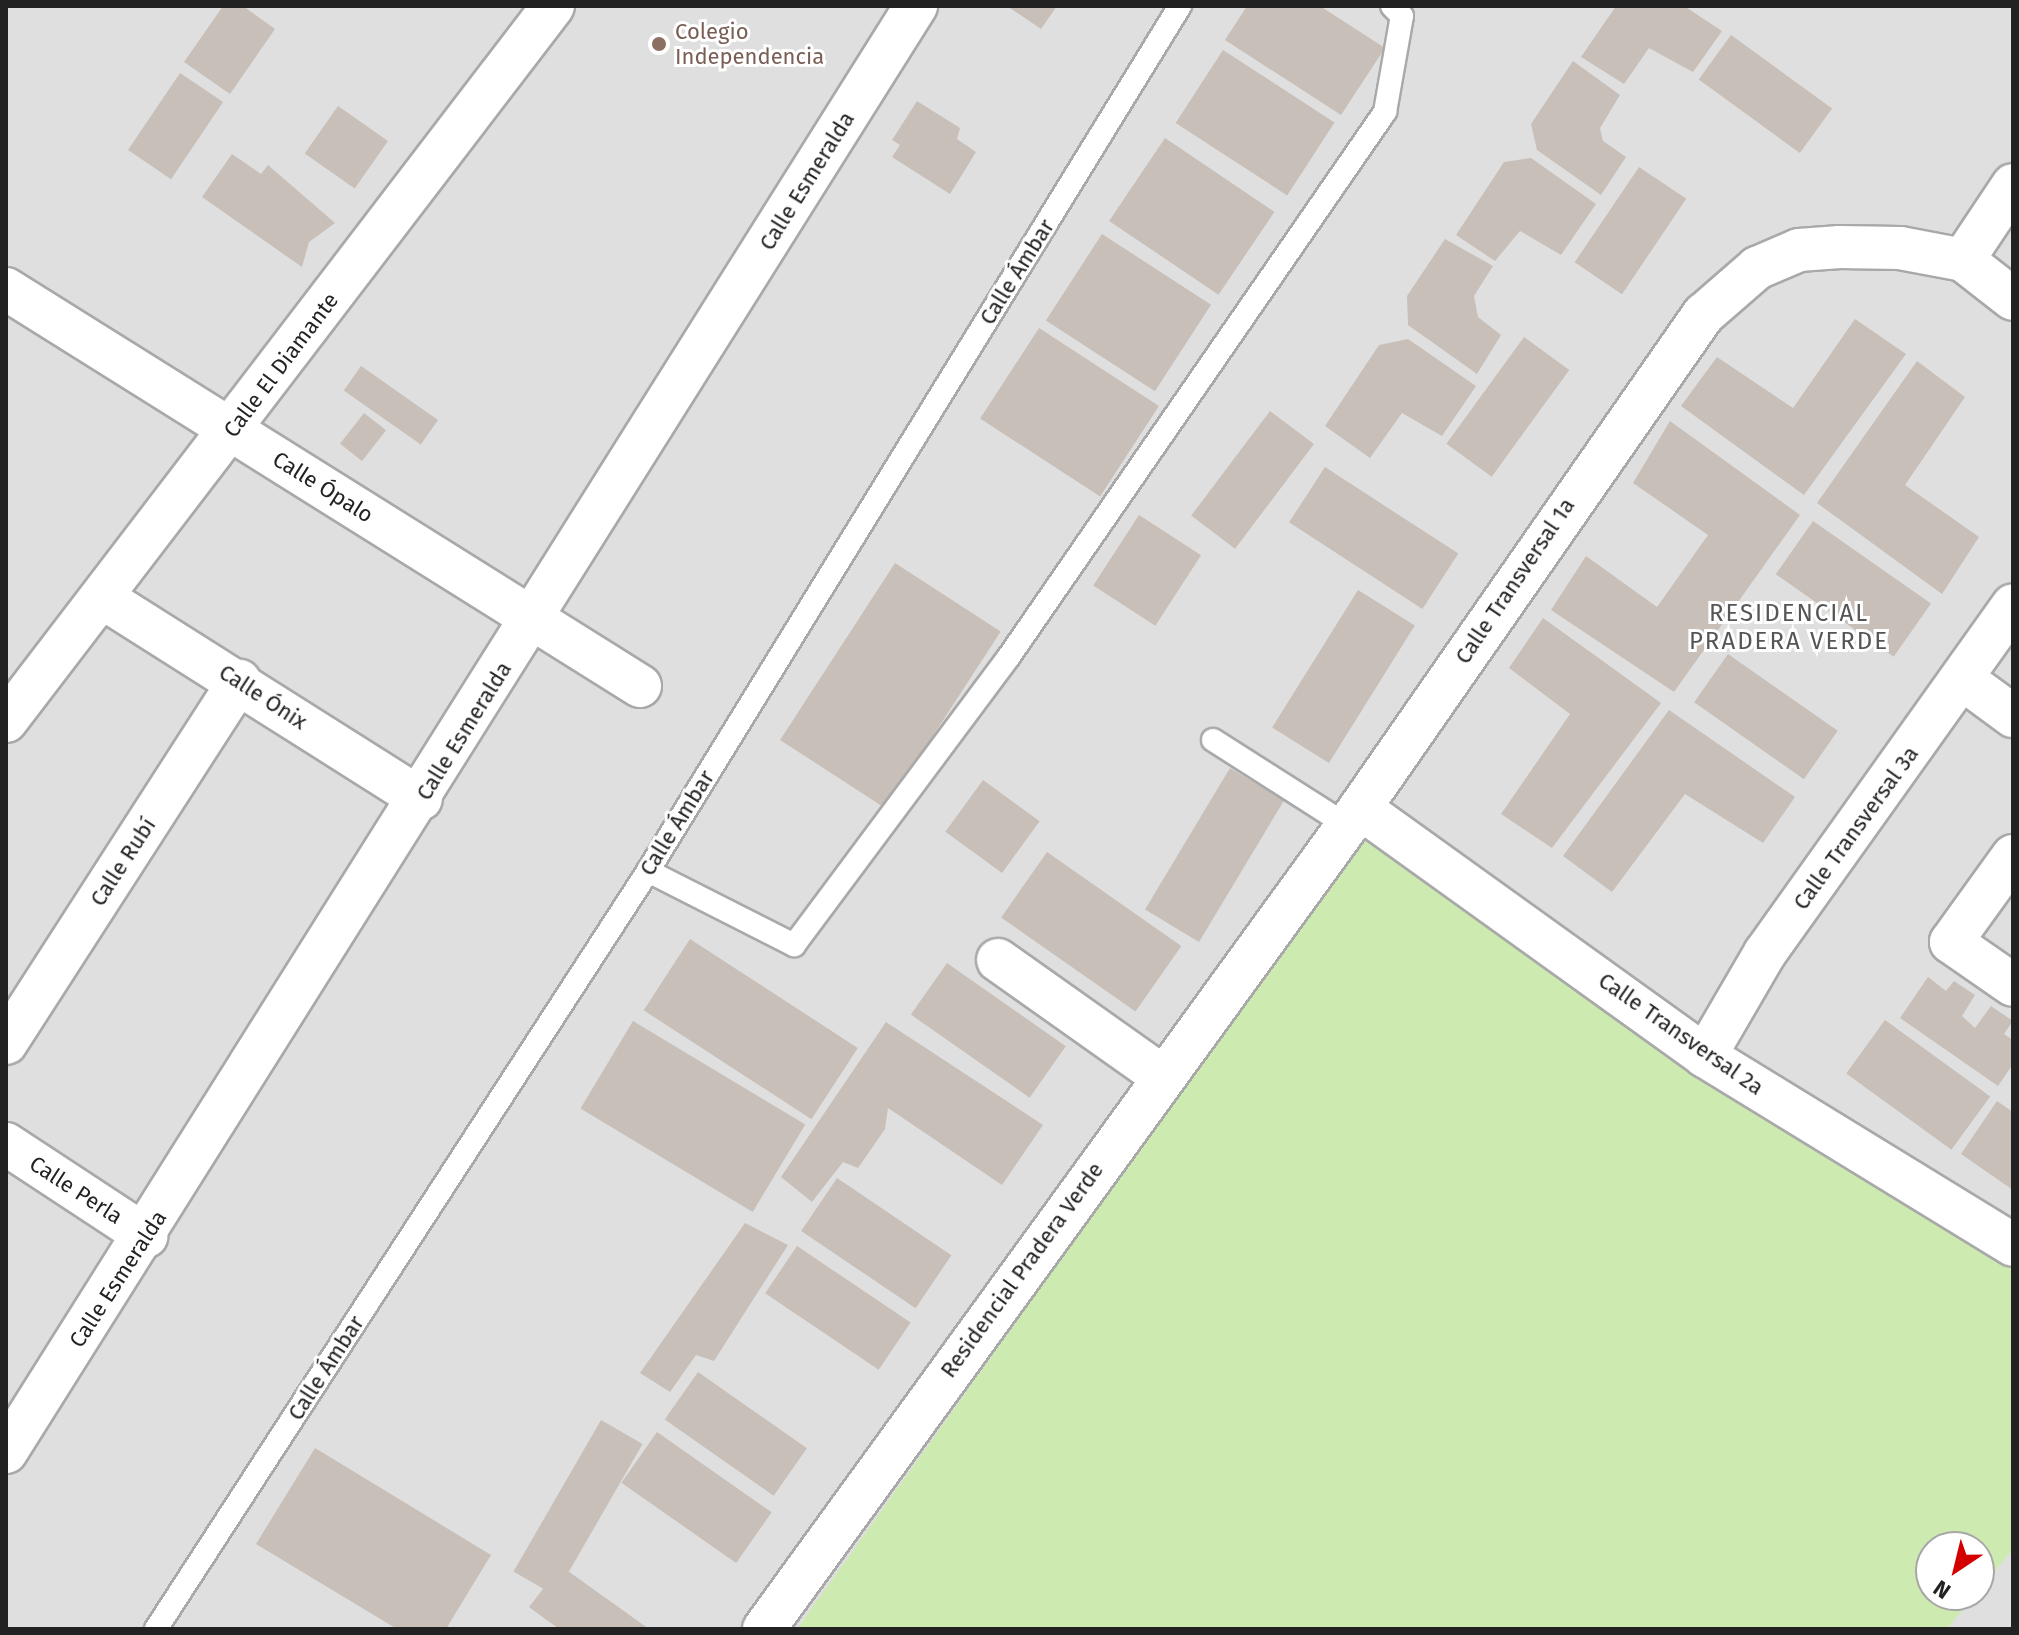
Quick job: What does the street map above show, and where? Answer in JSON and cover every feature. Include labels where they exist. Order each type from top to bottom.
[{"type":"street","name":"Calle El Diamante","points":[[6,721],[233,430],[553,6]]},
{"type":"street","name":"Calle Esmeralda","points":[[6,1452],[146,1236],[534,620],[916,6]]},
{"type":"street","points":[[2010,289],[1963,260],[2013,185]]},
{"type":"street","name":"Calle Transversal 1a","points":[[1163,1077],[1354,817],[1703,315],[1757,268],[1799,250],[1900,248],[1963,260]]},
{"type":"street","name":"Calle Ópalo","points":[[6,289],[640,686]]},
{"type":"street","name":"Calle Ónix","points":[[103,598],[239,681],[421,799]]},
{"type":"street","name":"Calle Transversal 3a","points":[[1705,1056],[1765,953],[1964,680],[2013,605]]},
{"type":"street","points":[[1964,680],[2013,716]]},
{"type":"street","name":"Calle Rubí","points":[[6,1043],[239,681]]},
{"type":"street","name":"Calle Transversal 2a","points":[[1354,817],[1705,1056],[2013,1245]]},
{"type":"street","points":[[2013,856],[1951,942],[2013,985]]},
{"type":"street","points":[[998,960],[1163,1077]]},
{"type":"street","name":"Residencial Pradera Verde","points":[[764,1629],[1163,1077]]},
{"type":"street","name":"Calle Perla","points":[[6,1144],[146,1236]]},
{"type":"lane","name":"Calle Ámbar","points":[[156,1629],[648,871],[1180,6]]},
{"type":"lane","points":[[648,871],[794,945],[1008,658],[1385,112],[1402,16],[1392,6]]},
{"type":"lane","points":[[1213,740],[1354,817]]},
{"type":"shaded area","points":[[6,6],[2013,6],[2013,1629],[6,1629]]},
{"type":"green space","points":[[1369,828],[2013,1261],[2013,1549],[1995,1571],[1995,1531],[1915,1531],[1915,1611],[1962,1611],[1947,1629],[797,1629]]},
{"type":"building","points":[[223,6],[243,6],[275,29],[230,94],[184,62]]},
{"type":"building","points":[[1007,6],[1057,6],[1041,29]]},
{"type":"building","points":[[1247,6],[1320,6],[1385,48],[1341,115],[1225,40]]},
{"type":"building","points":[[1616,6],[1684,6],[1722,31],[1693,72],[1649,48],[1624,84],[1581,57]]},
{"type":"building","points":[[1731,35],[1832,108],[1800,153],[1699,79]]},
{"type":"building","points":[[1223,50],[1335,122],[1287,195],[1176,123]]},
{"type":"building","points":[[1573,61],[1620,95],[1600,128],[1603,141],[1626,157],[1601,195],[1537,150],[1531,124]]},
{"type":"building","points":[[180,73],[223,102],[171,179],[128,150]]},
{"type":"building","points":[[917,101],[960,128],[957,139],[976,152],[950,194],[892,157],[900,145],[892,140]]},
{"type":"building","points":[[338,106],[388,141],[355,188],[305,154]]},
{"type":"building","points":[[1165,138],[1274,212],[1219,295],[1109,221]]},
{"type":"building","points":[[232,154],[261,174],[268,165],[335,223],[309,242],[302,267],[202,197]]},
{"type":"building","points":[[1531,158],[1596,204],[1561,255],[1520,231],[1495,261],[1456,235],[1504,162]]},
{"type":"building","points":[[1639,167],[1686,199],[1622,294],[1575,262]]},
{"type":"building","points":[[1102,234],[1211,305],[1155,391],[1046,320]]},
{"type":"building","points":[[1445,239],[1493,266],[1474,296],[1478,317],[1501,335],[1477,374],[1408,325],[1407,296]]},
{"type":"building","points":[[1855,319],[1906,354],[1804,495],[1681,406],[1717,357],[1793,408]]},
{"type":"building","points":[[1039,328],[1159,406],[1100,496],[980,419]]},
{"type":"building","points":[[1524,337],[1569,370],[1492,477],[1446,444]]},
{"type":"building","points":[[1408,339],[1476,386],[1442,436],[1402,413],[1370,458],[1325,426],[1379,345]]},
{"type":"building","points":[[1917,361],[1965,397],[1905,485],[1979,537],[1942,594],[1817,503]]},
{"type":"building","points":[[361,366],[438,420],[421,444],[344,391]]},
{"type":"building","points":[[1270,411],[1314,444],[1235,549],[1191,516]]},
{"type":"building","points":[[364,413],[386,430],[362,461],[340,444]]},
{"type":"building","points":[[1670,421],[1800,515],[1674,692],[1551,610],[1586,556],[1657,607],[1708,535],[1633,483]]},
{"type":"building","points":[[1325,467],[1458,554],[1422,609],[1289,522]]},
{"type":"building","points":[[1139,515],[1201,555],[1155,626],[1093,585]]},
{"type":"building","points":[[1813,521],[1931,604],[1894,657],[1776,574]]},
{"type":"building","points":[[895,563],[1001,632],[886,809],[780,740]]},
{"type":"building","points":[[1358,590],[1415,626],[1329,763],[1272,727]]},
{"type":"building","points":[[1543,618],[1661,703],[1552,848],[1501,814],[1570,714],[1509,668]]},
{"type":"building","points":[[1728,654],[1838,731],[1804,779],[1694,702]]},
{"type":"building","points":[[1669,710],[1795,797],[1763,843],[1685,794],[1612,892],[1563,856]]},
{"type":"building","points":[[1230,768],[1284,800],[1199,942],[1145,909]]},
{"type":"building","points":[[983,780],[1040,821],[1002,873],[945,832]]},
{"type":"building","points":[[1047,852],[1181,946],[1135,1012],[1001,918]]},
{"type":"building","points":[[690,939],[858,1048],[811,1119],[644,1010]]},
{"type":"building","points":[[947,963],[1066,1046],[1030,1098],[911,1015]]},
{"type":"building","points":[[1928,977],[1946,991],[1954,981],[1975,995],[1962,1016],[1975,1028],[1991,1006],[2013,1021],[2004,1034],[2013,1040],[2013,1064],[1998,1086],[1900,1018]]},
{"type":"building","points":[[1885,1020],[1990,1096],[1951,1150],[1846,1073]]},
{"type":"building","points":[[633,1021],[805,1125],[753,1212],[580,1108]]},
{"type":"building","points":[[886,1022],[1043,1125],[1002,1185],[888,1108],[885,1129],[858,1168],[843,1162],[812,1202],[781,1177]]},
{"type":"building","points":[[1997,1101],[2013,1112],[2013,1190],[1961,1154]]},
{"type":"building","points":[[837,1178],[951,1255],[916,1308],[801,1231]]},
{"type":"building","points":[[745,1223],[788,1245],[714,1361],[696,1355],[670,1392],[640,1373]]},
{"type":"building","points":[[797,1246],[911,1323],[879,1370],[765,1293]]},
{"type":"building","points":[[698,1372],[807,1448],[774,1496],[665,1420]]},
{"type":"building","points":[[601,1420],[643,1444],[555,1596],[514,1572]]},
{"type":"building","points":[[657,1432],[772,1512],[736,1563],[621,1483]]},
{"type":"building","points":[[315,1448],[491,1555],[446,1629],[397,1629],[256,1544]]},
{"type":"building","points":[[561,1566],[649,1629],[559,1629],[529,1607]]},
{"type":"place","name":"Colegio Independencia","points":[[659,44]]},
{"type":"district","name":"RESIDENCIAL PRADERA VERDE","points":[[1789,628]]}]
